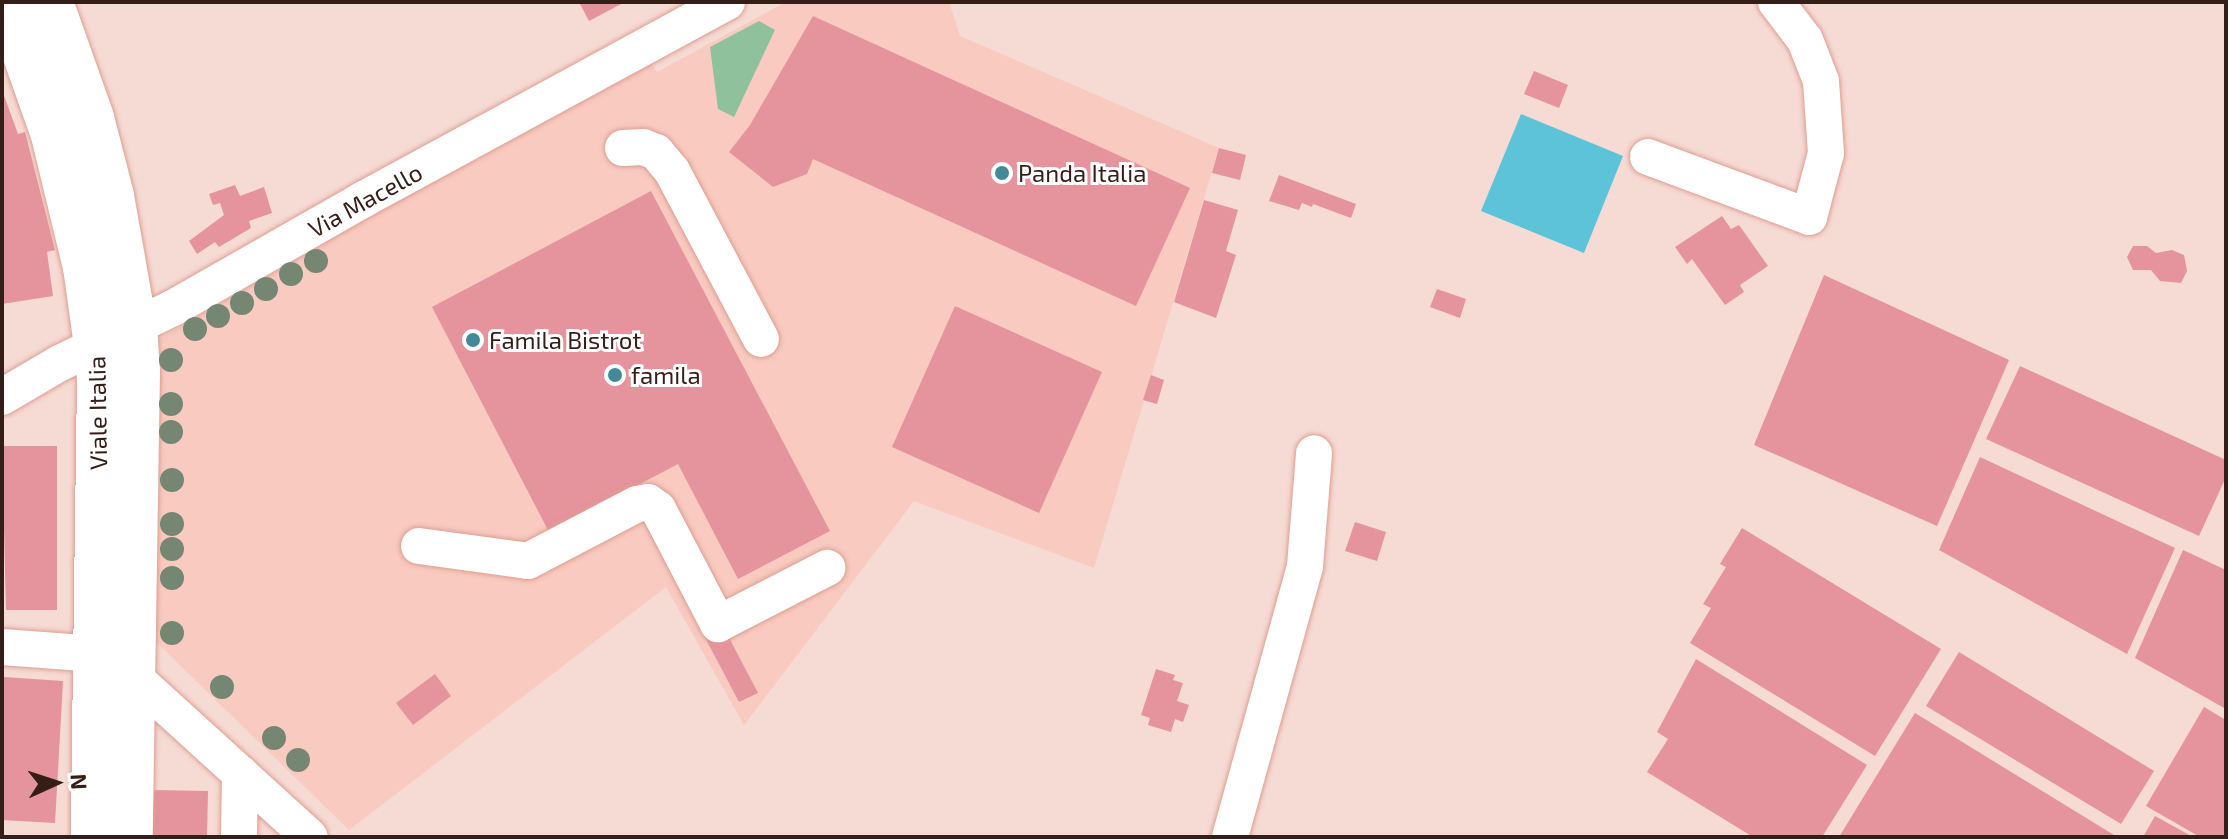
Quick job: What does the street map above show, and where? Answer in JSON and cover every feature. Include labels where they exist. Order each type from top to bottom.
[{"type":"main road","name":"Viale Italia","points":[[17,8],[92,118],[112,196],[135,326],[138,371],[131,837]]},
{"type":"main road","name":"Viale Italia","points":[[17,8],[53,135],[85,267],[96,345],[99,379],[93,837]]},
{"type":"street","name":"Via Macello","points":[[2,397],[727,2]]},
{"type":"street","points":[[1648,157],[1809,217],[1826,153],[1821,81],[1805,40],[1776,2]]},
{"type":"street","points":[[623,148],[643,147],[656,152],[672,171],[761,339]]},
{"type":"street","points":[[1230,837],[1305,566],[1314,453]]},
{"type":"street","points":[[419,546],[528,561],[637,504],[648,502],[658,509],[718,624],[827,568]]},
{"type":"street","points":[[2,647],[97,654],[135,678],[310,837]]},
{"type":"street","points":[[239,837],[240,773]]},
{"type":"shaded area","points":[[786,2],[949,2],[960,36],[1219,148],[1094,568],[914,501],[744,725],[666,587],[349,830],[152,638],[153,343],[388,205],[651,63],[657,72]]},
{"type":"green space","points":[[759,21],[775,30],[734,117],[718,109],[710,47]]},
{"type":"water","points":[[1521,114],[1623,156],[1584,253],[1481,211]]},
{"type":"building","points":[[579,2],[625,2],[589,21]]},
{"type":"building","name":"Panda Italia","points":[[813,16],[1190,188],[1136,306],[813,159],[807,174],[773,187],[729,152],[750,125]]},
{"type":"building","points":[[1534,71],[1568,85],[1559,108],[1524,94]]},
{"type":"building","points":[[2,90],[18,134],[25,132],[55,250],[47,252],[53,296],[2,304]]},
{"type":"building","points":[[1219,148],[1246,155],[1240,180],[1212,173]]},
{"type":"building","points":[[1279,175],[1356,204],[1351,218],[1313,204],[1312,207],[1302,203],[1299,210],[1269,201]]},
{"type":"building","points":[[235,185],[240,196],[264,187],[272,213],[249,221],[251,228],[219,247],[215,242],[197,254],[189,241],[224,215],[220,203],[213,205],[209,194]]},
{"type":"building","name":"famila","points":[[651,191],[830,531],[738,579],[678,464],[549,532],[432,307]]},
{"type":"building","points":[[1204,200],[1238,210],[1226,251],[1236,255],[1216,318],[1174,302]]},
{"type":"building","points":[[1722,216],[1731,229],[1739,225],[1768,266],[1740,285],[1744,292],[1725,305],[1692,259],[1687,264],[1675,247]]},
{"type":"building","points":[[2133,246],[2147,246],[2156,253],[2172,250],[2184,255],[2187,271],[2181,283],[2160,281],[2151,270],[2133,270],[2127,257]]},
{"type":"building","points":[[1824,275],[2009,360],[1937,526],[1754,445]]},
{"type":"building","points":[[1437,289],[1466,299],[1460,318],[1430,307]]},
{"type":"building","points":[[955,306],[1102,372],[1039,513],[892,447]]},
{"type":"building","points":[[2020,366],[2226,460],[2226,477],[2199,536],[1986,439]]},
{"type":"building","points":[[1151,375],[1164,380],[1157,404],[1143,400]]},
{"type":"building","points":[[2,446],[57,446],[57,610],[6,610]]},
{"type":"building","points":[[1980,457],[2175,548],[2127,654],[1939,550]]},
{"type":"building","points":[[662,510],[758,693],[739,702],[643,520]]},
{"type":"building","points":[[1355,522],[1386,532],[1377,561],[1345,551]]},
{"type":"building","points":[[1742,528],[1941,649],[1875,756],[1690,643],[1711,608],[1703,604],[1726,567],[1720,564]]},
{"type":"building","points":[[2183,550],[2226,570],[2226,709],[2135,658]]},
{"type":"building","points":[[1959,652],[2154,771],[2121,824],[1926,706]]},
{"type":"building","points":[[1696,659],[1867,765],[1822,837],[1753,837],[1647,772],[1668,739],[1657,732]]},
{"type":"building","points":[[1156,669],[1175,675],[1173,680],[1183,683],[1177,701],[1189,705],[1183,722],[1175,719],[1171,732],[1148,725],[1150,718],[1141,715]]},
{"type":"building","points":[[435,674],[451,696],[413,725],[396,703]]},
{"type":"building","points":[[4,677],[63,681],[55,823],[2,820]]},
{"type":"building","points":[[2204,707],[2226,720],[2225,837],[2200,837],[2146,806]]},
{"type":"building","points":[[1915,713],[2114,835],[1839,837]]},
{"type":"building","points":[[152,790],[208,791],[207,837],[152,837]]},
{"type":"building","points":[[2155,816],[2193,837],[2143,837]]},
{"type":"place","name":"Panda Italia","points":[[1002,173]]},
{"type":"place","name":"Famila Bistrot","points":[[473,340]]},
{"type":"place","name":"famila","points":[[615,375]]}]
